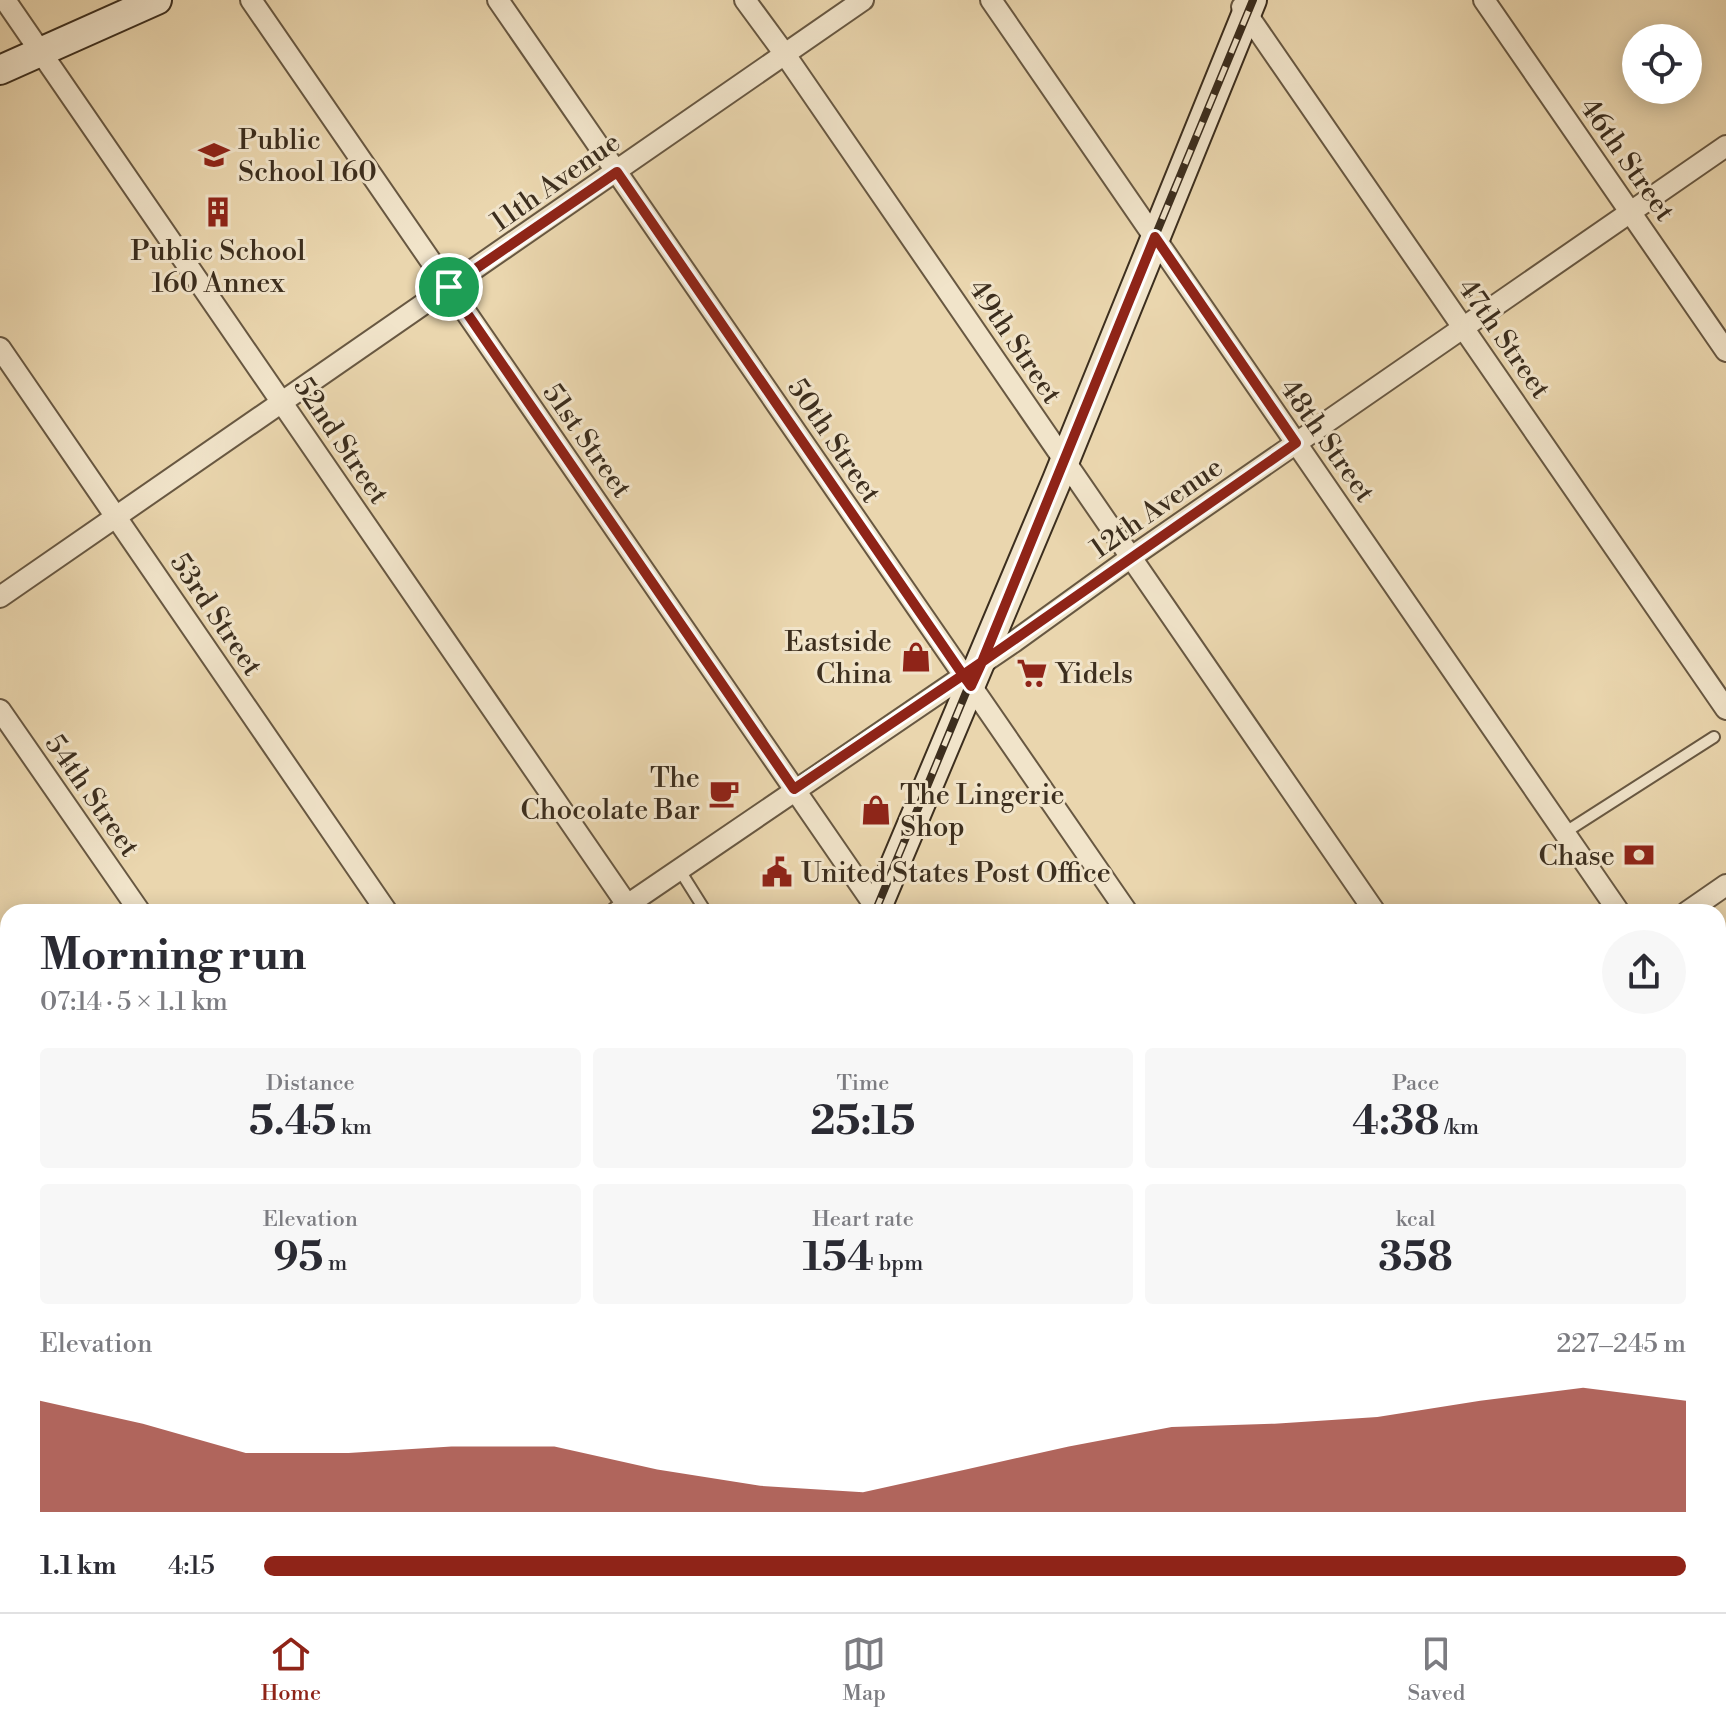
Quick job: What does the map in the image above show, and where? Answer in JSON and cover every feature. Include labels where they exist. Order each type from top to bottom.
[{"type":"street","name":"52nd Street","points":[[5,0],[283,403],[621,904]]},
{"type":"street","points":[[0,70],[157,0]]},
{"type":"street","name":"51st Street","points":[[251,0],[872,904]]},
{"type":"street","name":"50th Street","points":[[498,0],[972,675],[1122,904]]},
{"type":"street","name":"49th Street","points":[[745,0],[1369,904]]},
{"type":"street","name":"11th Avenue","points":[[0,597],[863,0]]},
{"type":"street","name":"48th Street","points":[[991,0],[1613,904]]},
{"type":"street","name":"46th Street","points":[[1484,0],[1726,351]]},
{"type":"street","points":[[880,904],[972,675],[1065,462],[1245,4]]},
{"type":"street","name":"47th Street","points":[[1245,4],[1726,709]]},
{"type":"street","name":"12th Avenue","points":[[633,904],[794,789],[972,675],[1130,558],[1726,146]]},
{"type":"street","name":"53rd Street","points":[[0,348],[382,904]]},
{"type":"street","name":"54th Street","points":[[0,710],[134,904]]},
{"type":"street","points":[[1699,904],[1726,885]]},
{"type":"lane","points":[[1564,833],[1714,737]]},
{"type":"lane","points":[[679,869],[701,904]]},
{"type":"railway","points":[[878,904],[1253,0]]},
{"type":"place","name":"Public School 160","points":[[214,155]]},
{"type":"place","name":"Public School 160 Annex","points":[[218,212]]},
{"type":"place","name":"Eastside China","points":[[916,657]]},
{"type":"place","name":"Yidels","points":[[1032,673]]},
{"type":"place","name":"The Chocolate Bar","points":[[724,793]]},
{"type":"place","name":"The Lingerie Shop","points":[[876,810]]},
{"type":"place","name":"Chase","points":[[1639,855]]},
{"type":"place","name":"United States Post Office","points":[[777,872]]},
{"type":"route","points":[[449,287],[617,172],[963,675],[982,662],[1155,237],[1296,443],[982,662],[971,686],[963,675],[794,789],[449,287]]}]
